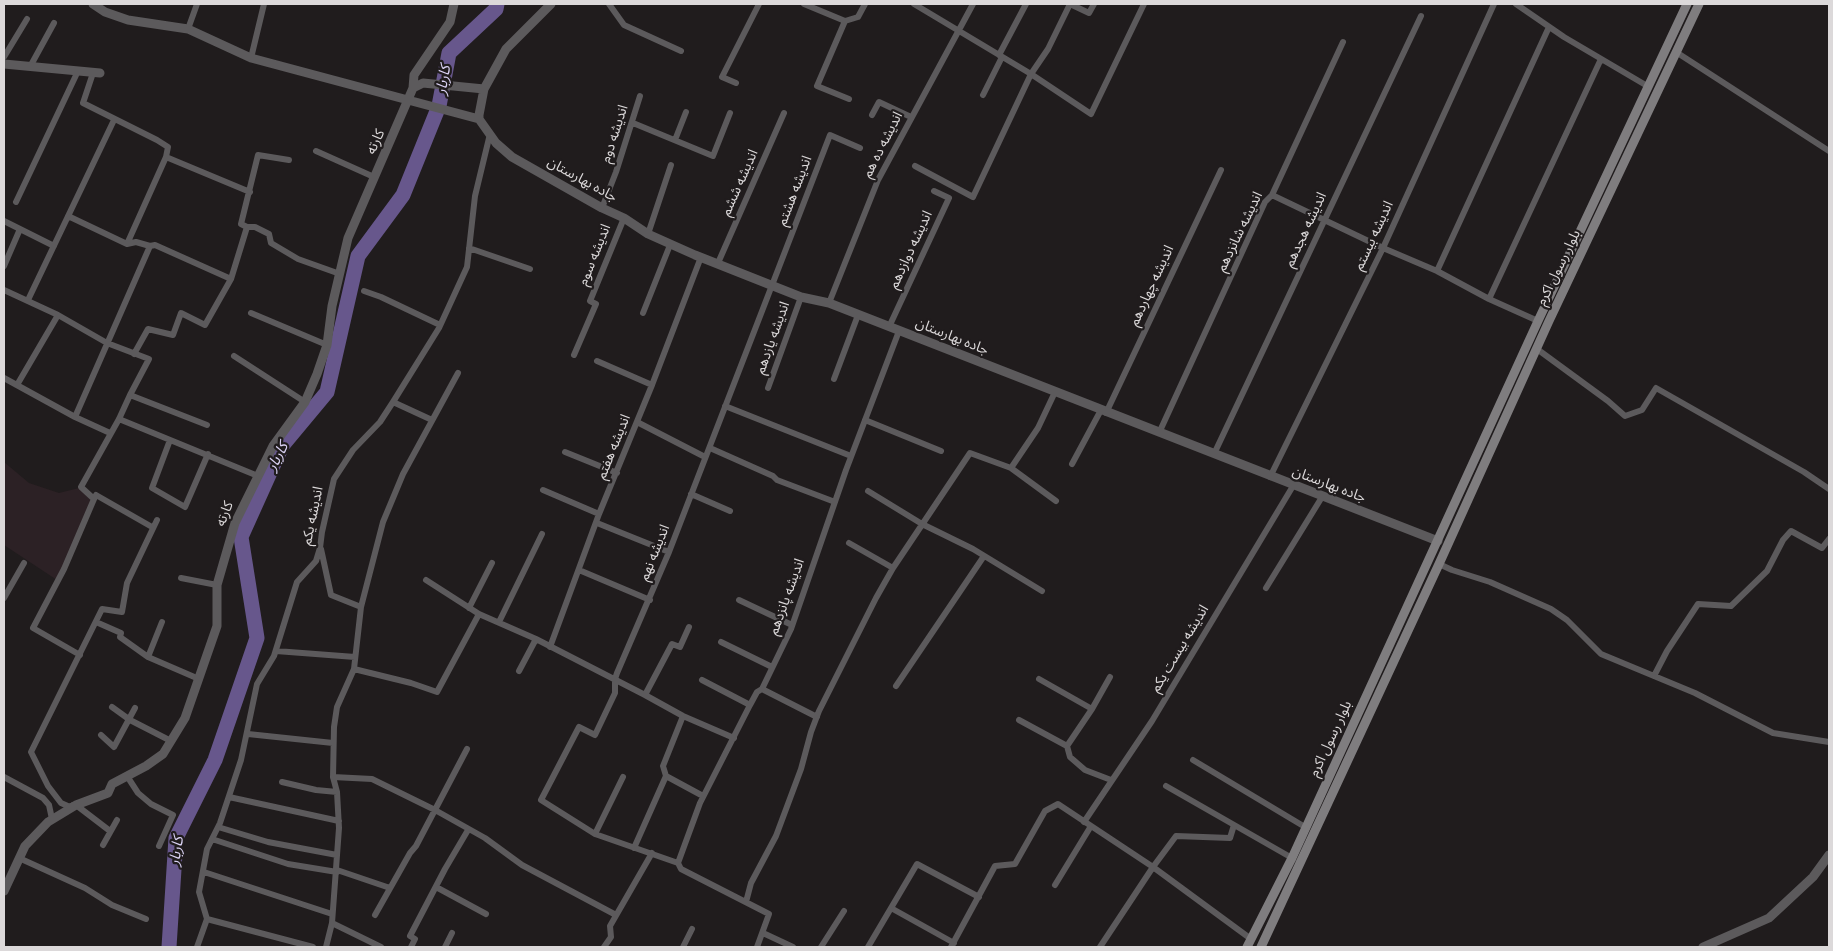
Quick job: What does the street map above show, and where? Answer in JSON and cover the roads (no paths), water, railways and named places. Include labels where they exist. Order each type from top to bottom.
[{"type":"main road","name":"بلوار رسول اکرم","points":[[1249,943],[1292,858],[1538,322],[1687,4]]},
{"type":"main road","name":"بلوار رسول اکرم","points":[[1261,947],[1536,350],[1699,4]]},
{"type":"main road","points":[[1438,541],[1447,546]]},
{"type":"street","points":[[93,4],[105,12],[128,20],[188,29],[251,58],[480,119]]},
{"type":"street","points":[[188,29],[197,4]]},
{"type":"street","points":[[251,58],[264,4]]},
{"type":"street","name":"کارته","points":[[5,888],[25,846],[52,819],[76,805],[108,793],[112,784],[146,766],[163,754],[185,718],[217,626],[217,585],[235,522],[273,446],[304,402],[317,374],[327,345],[332,306],[348,238],[409,100],[413,88],[414,75],[450,22],[454,4]]},
{"type":"street","points":[[480,119],[478,115],[484,89],[506,49],[551,4]]},
{"type":"street","points":[[610,4],[624,25],[681,51]]},
{"type":"street","points":[[736,83],[722,77],[758,4]]},
{"type":"street","points":[[804,4],[845,21],[858,17],[865,4]]},
{"type":"street","points":[[914,4],[1031,74],[1090,114],[1144,4]]},
{"type":"street","name":"اندیشه ده هم","points":[[828,303],[878,180],[973,4]]},
{"type":"street","points":[[984,94],[1000,56],[1026,4]]},
{"type":"street","points":[[915,166],[973,197],[1031,74],[1048,49],[1070,4],[1089,13],[1094,4]]},
{"type":"street","name":"اندیشه بیستم","points":[[1270,477],[1384,248],[1494,4]]},
{"type":"street","points":[[1516,4],[1549,27],[1649,87]]},
{"type":"street","name":"اندیشه هجدهم","points":[[1214,454],[1421,16]]},
{"type":"street","points":[[4,57],[27,19]]},
{"type":"street","points":[[845,21],[818,86],[849,99]]},
{"type":"street","points":[[31,65],[54,23]]},
{"type":"street","points":[[1437,271],[1549,27]]},
{"type":"street","name":"اندیشه شانزدهم","points":[[1159,433],[1265,202],[1272,195],[1343,42]]},
{"type":"street","points":[[1676,52],[1829,151]]},
{"type":"street","points":[[1489,299],[1601,59]]},
{"type":"street","points":[[4,64],[31,65],[96,73],[83,103],[157,140],[168,148],[166,157],[127,244]]},
{"type":"street","points":[[16,202],[78,71]]},
{"type":"street","points":[[413,88],[423,83],[484,89]]},
{"type":"street","name":"اندیشه دوم","points":[[602,208],[633,123],[640,96]]},
{"type":"street","points":[[872,115],[879,102],[911,117]]},
{"type":"street","points":[[675,140],[686,112]]},
{"type":"street","points":[[633,123],[712,156],[730,113]]},
{"type":"street","name":"اندیشه ششم","points":[[718,263],[784,113]]},
{"type":"street","name":"جاده بهارستان","points":[[480,119],[496,143],[512,157],[670,245],[771,286],[801,297],[828,303],[1438,541]]},
{"type":"street","points":[[28,300],[114,120]]},
{"type":"street","name":"اندیشه یکم","points":[[207,919],[200,892],[207,849],[218,827],[241,760],[257,684],[276,651],[297,582],[316,561],[334,479],[353,450],[380,422],[393,402],[440,325],[467,267],[475,196],[490,134]]},
{"type":"street","name":"اندیشه هشتم","points":[[771,286],[830,135],[860,148]]},
{"type":"street","points":[[316,151],[374,177]]},
{"type":"street","points":[[289,160],[258,155],[241,224],[247,227],[255,227],[269,234],[272,243],[298,259],[340,274]]},
{"type":"street","points":[[166,157],[250,192]]},
{"type":"street","points":[[648,234],[670,165]]},
{"type":"street","name":"اندیشه چهاردهم","points":[[1072,464],[1104,412],[1221,170]]},
{"type":"street","name":"اندیشه دوازدهم","points":[[888,327],[948,198],[934,191]]},
{"type":"street","points":[[1272,195],[1437,271],[1489,299],[1538,322]]},
{"type":"street","points":[[68,216],[127,244],[136,242],[150,246],[156,245],[231,279]]},
{"type":"street","name":"اندیشه سوم","points":[[574,355],[596,304],[590,301],[624,218]]},
{"type":"street","points":[[4,221],[54,246]]},
{"type":"street","points":[[134,354],[148,329],[173,335],[181,313],[205,324],[231,279],[247,227]]},
{"type":"street","points":[[4,266],[20,230]]},
{"type":"street","points":[[642,313],[670,245]]},
{"type":"street","points":[[75,417],[150,246]]},
{"type":"street","points":[[469,248],[530,269]]},
{"type":"street","name":"اندیشه هفتم","points":[[550,647],[580,570],[599,514],[617,473],[701,257]]},
{"type":"street","name":"اندیشه نهم","points":[[595,834],[541,800],[579,727],[595,735],[614,693],[615,680],[650,600],[771,286]]},
{"type":"street","points":[[4,290],[58,315],[107,343],[149,359],[120,418],[81,487],[94,498]]},
{"type":"street","points":[[364,291],[440,325]]},
{"type":"street","name":"اندیشه یازدهم","points":[[768,388],[801,297]]},
{"type":"street","points":[[251,312],[327,345]]},
{"type":"street","points":[[17,385],[58,315]]},
{"type":"street","points":[[834,379],[858,315]]},
{"type":"street","name":"اندیشه پانزدهم","points":[[678,862],[703,796],[757,692],[762,689],[792,625],[851,456],[899,331]]},
{"type":"street","points":[[1536,350],[1608,401],[1625,416],[1642,410],[1656,388],[1804,472],[1829,489]]},
{"type":"street","points":[[234,356],[304,402]]},
{"type":"street","points":[[597,361],[652,384]]},
{"type":"street","points":[[326,947],[332,923],[337,871],[339,821],[337,792],[333,776],[333,744],[337,707],[354,669],[361,607],[382,522],[403,474],[458,374]]},
{"type":"street","points":[[4,378],[75,417],[110,433]]},
{"type":"street","points":[[1011,468],[1038,428],[1055,392]]},
{"type":"street","points":[[130,395],[207,425]]},
{"type":"street","points":[[393,402],[432,420]]},
{"type":"street","points":[[725,406],[851,456]]},
{"type":"street","points":[[120,418],[258,476]]},
{"type":"street","points":[[865,420],[941,451]]},
{"type":"street","points":[[637,422],[706,457]]},
{"type":"street","points":[[170,440],[152,488],[185,507],[208,454]]},
{"type":"street","points":[[710,448],[773,476],[777,480],[835,502]]},
{"type":"street","points":[[565,452],[617,473]]},
{"type":"street","points":[[746,902],[752,883],[776,836],[801,769],[817,718],[876,598],[893,568],[970,453],[1011,468],[1056,502]]},
{"type":"street","name":"اندیشه بیست یکم","points":[[1054,885],[1111,780],[1152,721],[1293,486]]},
{"type":"street","points":[[543,490],[599,514]]},
{"type":"street","points":[[868,491],[922,524],[984,556],[1042,591]]},
{"type":"street","points":[[691,494],[730,511]]},
{"type":"street","points":[[80,655],[33,628],[64,569],[94,498],[96,495],[152,527]]},
{"type":"street","points":[[1266,588],[1322,497]]},
{"type":"street","points":[[100,796],[80,801],[70,807],[61,803],[48,786],[31,752],[102,609],[122,612],[126,586],[152,527],[157,520]]},
{"type":"street","points":[[597,523],[669,552]]},
{"type":"street","points":[[1654,676],[1667,651],[1698,604],[1732,606],[1767,571],[1783,540],[1791,531],[1822,548],[1829,539]]},
{"type":"street","points":[[499,622],[542,534]]},
{"type":"street","points":[[849,543],[893,568]]},
{"type":"street","points":[[320,548],[331,595],[361,607]]},
{"type":"street","points":[[896,686],[984,556]]},
{"type":"street","points":[[4,598],[24,563]]},
{"type":"street","points":[[469,608],[492,563]]},
{"type":"street","points":[[1439,564],[1490,582],[1551,609],[1567,620],[1601,654],[1695,693],[1773,733],[1829,742]]},
{"type":"street","points":[[580,570],[650,600]]},
{"type":"street","points":[[180,578],[217,585]]},
{"type":"street","points":[[426,580],[479,614],[536,639],[683,716],[734,738]]},
{"type":"street","points":[[738,600],[792,625]]},
{"type":"street","points":[[354,669],[437,692],[479,614]]},
{"type":"street","points":[[96,622],[121,633],[120,638],[148,657],[199,679]]},
{"type":"street","points":[[148,657],[162,622]]},
{"type":"street","points":[[645,695],[672,644],[680,646],[689,627]]},
{"type":"street","points":[[519,671],[536,639]]},
{"type":"street","points":[[721,642],[772,667]]},
{"type":"street","points":[[276,651],[355,657]]},
{"type":"street","points":[[1067,746],[1110,677]]},
{"type":"street","points":[[1039,679],[1092,708]]},
{"type":"street","points":[[702,680],[750,705]]},
{"type":"street","points":[[762,689],[817,718]]},
{"type":"street","points":[[112,707],[130,720],[171,741]]},
{"type":"street","points":[[101,735],[114,747],[135,708]]},
{"type":"street","points":[[634,848],[666,776],[663,766],[683,716]]},
{"type":"street","points":[[1019,720],[1067,746],[1070,757],[1085,770],[1111,780]]},
{"type":"street","points":[[248,734],[333,744]]},
{"type":"street","points":[[375,916],[410,853],[416,846],[467,749]]},
{"type":"street","points":[[1193,760],[1305,827]]},
{"type":"street","points":[[127,776],[138,793],[152,804],[173,815],[159,846]]},
{"type":"street","points":[[333,776],[372,779],[435,810],[485,838],[522,864],[616,915]]},
{"type":"street","points":[[666,776],[703,796]]},
{"type":"street","points":[[4,777],[43,798],[49,805],[52,819]]},
{"type":"street","points":[[623,777],[595,834],[678,862],[681,869],[769,914],[757,947]]},
{"type":"street","points":[[282,782],[316,790],[337,792]]},
{"type":"street","points":[[1166,786],[1292,858]]},
{"type":"street","points":[[228,798],[339,821]]},
{"type":"street","points":[[891,908],[952,945],[995,866],[1014,864],[1045,811],[1058,804],[1153,868],[1249,943]]},
{"type":"street","points":[[76,805],[110,831]]},
{"type":"street","points":[[103,846],[117,820]]},
{"type":"street","points":[[1100,947],[1176,836],[1230,838],[1234,825]]},
{"type":"street","points":[[218,827],[268,842],[337,855]]},
{"type":"street","points":[[411,947],[415,939],[410,936],[468,830]]},
{"type":"street","points":[[212,839],[288,864],[337,871],[390,888]]},
{"type":"street","points":[[604,947],[611,937],[610,926],[652,853]]},
{"type":"street","points":[[1703,947],[1768,918],[1814,877],[1829,855]]},
{"type":"street","points":[[19,858],[85,888],[112,905],[146,919]]},
{"type":"street","points":[[868,947],[917,864],[979,897]]},
{"type":"street","points":[[204,872],[332,914]]},
{"type":"street","points":[[436,887],[486,914]]},
{"type":"street","points":[[821,947],[844,911]]},
{"type":"street","points":[[197,947],[207,919],[313,947]]},
{"type":"street","points":[[332,923],[381,947]]},
{"type":"street","points":[[683,947],[692,929]]},
{"type":"street","points":[[444,947],[452,933]]},
{"type":"street","points":[[763,933],[793,947]]},
{"type":"waterway","name":"کاربار","points":[[169,947],[176,838],[215,760],[257,638],[241,537],[282,446],[327,392],[358,256],[403,195],[439,106],[449,53],[496,9],[497,4]]}]
